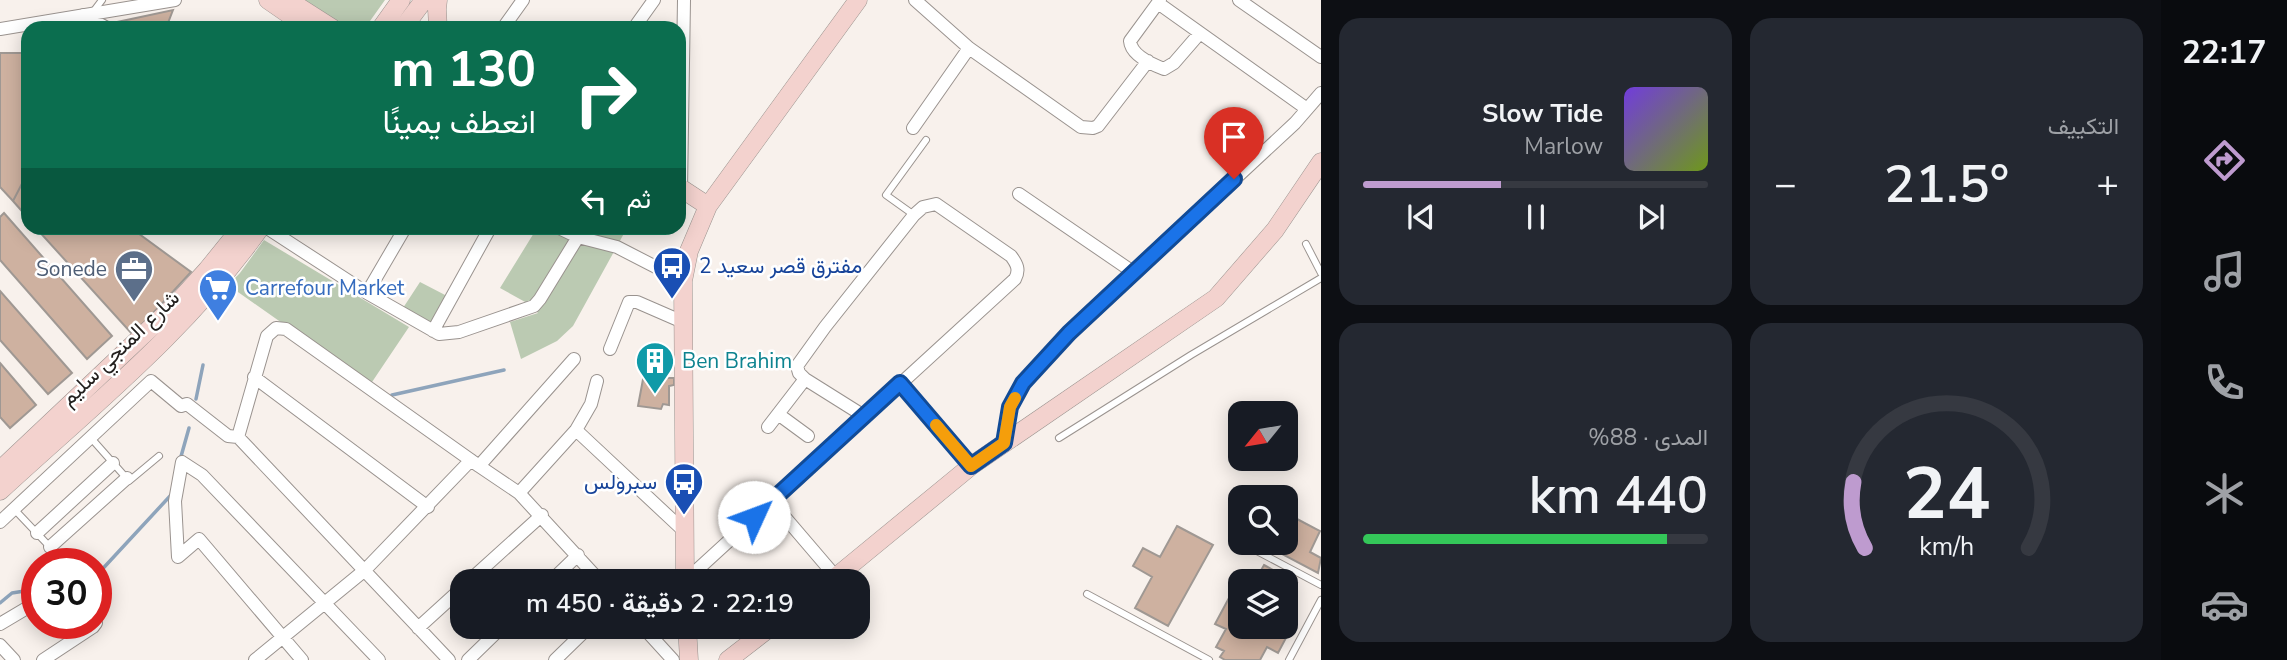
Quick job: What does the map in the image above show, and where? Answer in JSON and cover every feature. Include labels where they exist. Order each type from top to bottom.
[{"type":"street","points":[[47,21],[175,0]]},
{"type":"street","points":[[268,0],[299,21]]},
{"type":"street","points":[[288,0],[321,21]]},
{"type":"street","points":[[403,18],[424,0]]},
{"type":"street","points":[[438,0],[438,21]]},
{"type":"street","points":[[508,21],[523,0]]},
{"type":"street","points":[[639,21],[654,0]]},
{"type":"street","points":[[684,0],[684,21]]},
{"type":"street","points":[[685,569],[683,281],[690,251],[708,206],[858,0]]},
{"type":"street","points":[[915,0],[969,48],[1075,124],[1087,128],[1098,126],[1148,61]]},
{"type":"street","points":[[1239,0],[1321,57]]},
{"type":"street","points":[[1200,33],[1169,67],[1164,69],[1131,49],[1130,41],[1159,2],[1307,109]]},
{"type":"street","points":[[88,14],[98,21]]},
{"type":"street","points":[[0,29],[21,25]]},
{"type":"street","points":[[913,128],[969,48]]},
{"type":"street","points":[[1004,443],[1010,407],[1023,383],[1069,333],[1295,123],[1321,93]]},
{"type":"street","points":[[846,569],[971,466],[1216,298],[1275,230],[1321,162]]},
{"type":"street","points":[[686,192],[708,206]]},
{"type":"street","points":[[1019,194],[1133,272]]},
{"type":"street","points":[[698,569],[1015,279],[1018,273],[1016,262],[1011,256],[936,204],[929,205],[914,215],[797,366],[805,379],[864,416]]},
{"type":"street","name":"شارع المنجي سليم","points":[[0,470],[177,303],[235,235]]},
{"type":"street","name":"شارع المنجي سليم","points":[[0,491],[183,320],[225,275],[255,235]]},
{"type":"street","points":[[278,235],[367,293],[439,334],[459,332],[534,306],[578,237]]},
{"type":"street","points":[[367,293],[401,235]]},
{"type":"street","points":[[433,331],[486,235]]},
{"type":"street","points":[[574,235],[617,247],[683,281]]},
{"type":"street","points":[[611,349],[629,302],[637,302],[683,322]]},
{"type":"street","points":[[238,437],[268,333],[276,328],[286,329],[519,492],[590,569]]},
{"type":"street","points":[[255,660],[365,570],[475,463],[574,359]]},
{"type":"street","points":[[254,377],[428,507]]},
{"type":"street","points":[[768,427],[805,379]]},
{"type":"street","points":[[0,522],[151,381],[181,406],[187,404],[228,436],[238,437],[449,660]]},
{"type":"street","points":[[519,492],[576,430],[592,404],[597,381]]},
{"type":"street","points":[[900,383],[971,466]]},
{"type":"street","points":[[778,414],[808,436]]},
{"type":"street","points":[[576,430],[683,530]]},
{"type":"street","points":[[302,660],[199,539],[178,557],[175,501],[182,462],[202,475],[379,660]]},
{"type":"street","points":[[37,533],[113,463]]},
{"type":"street","points":[[50,547],[127,478]]},
{"type":"street","points":[[771,501],[826,569]]},
{"type":"street","points":[[482,569],[542,515]]},
{"type":"street","points":[[563,569],[578,555]]},
{"type":"street","points":[[418,628],[450,599]]},
{"type":"street","points":[[0,624],[21,612]]},
{"type":"street","points":[[43,660],[75,639]]},
{"type":"street","points":[[468,660],[490,639]]},
{"type":"street","points":[[555,660],[577,639]]},
{"type":"street","points":[[654,639],[673,660]]},
{"type":"street","points":[[688,639],[689,660]]},
{"type":"street","points":[[728,660],[755,639]]},
{"type":"street","points":[[0,645],[14,660]]},
{"type":"lane","points":[[88,14],[102,0]]},
{"type":"lane","points":[[914,215],[886,195],[926,140]]},
{"type":"lane","points":[[1306,244],[1321,272]]},
{"type":"lane","points":[[1059,438],[1321,278]]},
{"type":"lane","points":[[90,438],[129,481],[159,456]]},
{"type":"lane","points":[[14,509],[50,547]]},
{"type":"lane","points":[[1264,555],[1321,585]]},
{"type":"lane","points":[[1087,594],[1209,660]]},
{"type":"lane","points":[[1289,660],[1321,600]]},
{"type":"green space","points":[[302,0],[385,0],[370,21],[333,21]]},
{"type":"green space","points":[[533,235],[623,235],[573,326],[557,341],[521,359],[510,322],[538,313],[527,303],[500,288]]},
{"type":"green space","points":[[264,240],[409,327],[370,385],[228,285]]},
{"type":"green space","points":[[420,282],[447,296],[431,324],[403,308]]},
{"type":"building","points":[[173,10],[169,21],[122,21]]},
{"type":"building","points":[[0,53],[21,53],[21,186],[13,201],[0,187]]},
{"type":"building","points":[[21,186],[21,210],[13,201]]},
{"type":"building","points":[[4,213],[112,336],[87,359],[0,260],[0,217]]},
{"type":"building","name":"Sonede","points":[[42,235],[141,235],[191,272],[133,335]]},
{"type":"building","points":[[0,291],[72,373],[48,394],[0,340]]},
{"type":"building","points":[[0,363],[36,405],[10,428],[0,417]]},
{"type":"building","name":"Ben Brahim","points":[[654,373],[674,378],[674,385],[669,386],[669,405],[663,404],[661,409],[638,406],[644,374],[652,376]]},
{"type":"building","points":[[1298,520],[1320,531],[1310,552],[1321,558],[1318,573],[1284,555],[1298,555]]},
{"type":"building","points":[[1177,526],[1213,545],[1168,626],[1135,608],[1152,577],[1133,566],[1143,548],[1160,557]]},
{"type":"building","points":[[1228,600],[1228,639],[1285,639],[1278,653],[1267,647],[1260,660],[1225,660],[1220,657],[1224,651],[1216,647],[1226,629],[1215,624]]},
{"type":"waterway","points":[[196,399],[203,365]]},
{"type":"waterway","points":[[392,395],[504,370]]},
{"type":"waterway","points":[[180,460],[189,428]]},
{"type":"waterway","points":[[112,559],[171,495]]},
{"type":"waterway","points":[[0,603],[12,593],[21,592]]},
{"type":"slow traffic","points":[[936,425],[971,466],[1004,443],[1010,407],[1015,398]]},
{"type":"place","name":"مفترق قصر سعيد 2","points":[[672,300]]},
{"type":"place","name":"Sonede","points":[[134,303]]},
{"type":"place","name":"Carrefour Market","points":[[218,322]]},
{"type":"place","name":"Ben Brahim","points":[[655,395]]},
{"type":"place","name":"سبرولس","points":[[684,516]]},
{"type":"route","points":[[754,517],[900,383],[971,466],[1004,443],[1010,407],[1023,383],[1069,333],[1234,179]]}]
